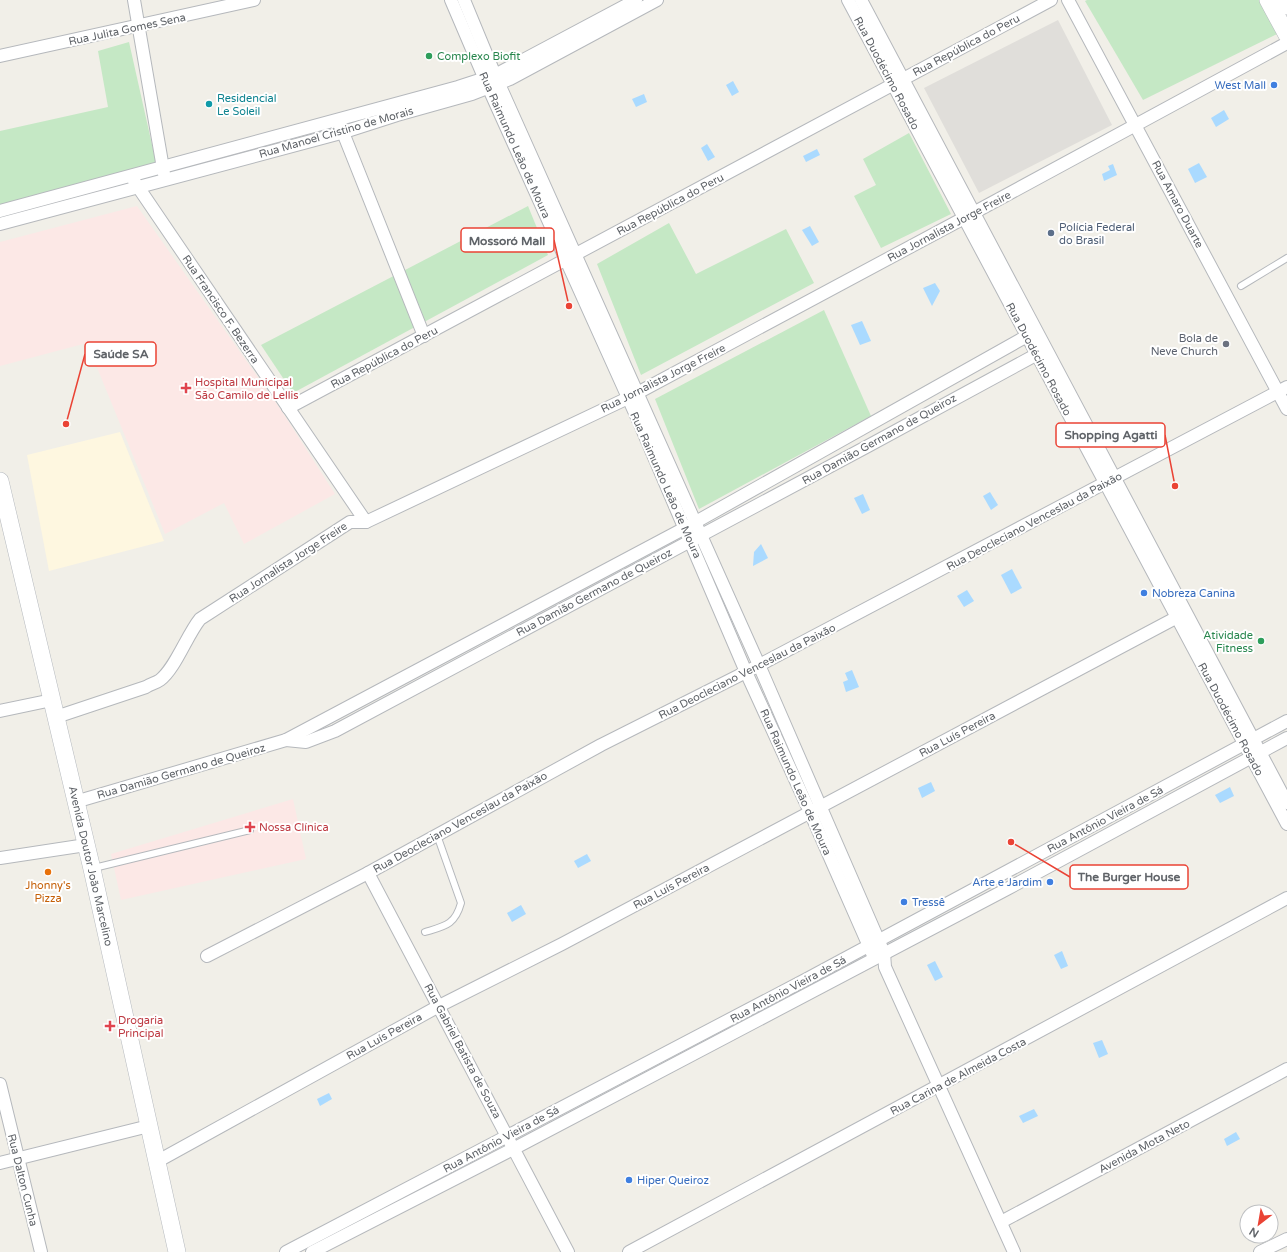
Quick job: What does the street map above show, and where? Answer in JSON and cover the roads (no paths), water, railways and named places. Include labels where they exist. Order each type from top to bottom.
[{"type":"street","points":[[134,0],[143,25]]},
{"type":"street","points":[[142,0],[143,25],[168,172]]},
{"type":"street","name":"Rua Julita Gomes Sena","points":[[0,56],[254,0]]},
{"type":"street","name":"Rua Raimundo Leão de Moura","points":[[451,0],[492,82],[690,526],[759,665],[815,809],[879,956]]},
{"type":"street","name":"Rua Raimundo Leão de Moura","points":[[464,0],[492,82]]},
{"type":"street","name":"Rua Manoel Cristino de Morais","points":[[168,172],[338,119],[492,82],[636,0]]},
{"type":"street","name":"Rua Manoel Cristino de Morais","points":[[0,211],[341,133],[492,82],[657,0]]},
{"type":"street","name":"Rua Duodécimo Rosado","points":[[848,0],[899,81]]},
{"type":"street","name":"Rua Duodécimo Rosado","points":[[861,0],[899,81],[1110,482],[1249,742],[1287,803]]},
{"type":"street","name":"Rua República do Peru","points":[[288,408],[1051,0]]},
{"type":"street","name":"Rua Amaro Duarte","points":[[1068,0],[1135,125],[1282,389],[1287,409]]},
{"type":"street","points":[[1268,0],[1287,35]]},
{"type":"street","points":[[1284,0],[1287,6]]},
{"type":"street","name":"Rua Jornalista Jorge Freire","points":[[56,717],[146,687],[160,680],[167,673],[190,631],[200,619],[350,522],[366,522],[632,395],[1287,43]]},
{"type":"street","points":[[338,119],[341,133],[424,336]]},
{"type":"street","name":"Rua Manoel Cristino de Morais","points":[[0,224],[134,181]]},
{"type":"street","name":"Rua Francisco F. Bezerra","points":[[134,181],[366,522]]},
{"type":"street","name":"Rua Damião Germano de Queiroz","points":[[75,802],[286,740],[498,626],[690,526],[1031,333]]},
{"type":"street","name":"Rua Damião Germano de Queiroz","points":[[286,740],[306,742],[335,731],[1041,351]]},
{"type":"street","name":"Rua Deocleciano Venceslau da Paixão","points":[[207,956],[368,873],[601,745],[746,672],[1110,482],[1282,389]]},
{"type":"street","name":"Avenida Doutor João Marcelino","points":[[0,481],[92,869],[177,1252]]},
{"type":"street","name":"Rua Raimundo Leão de Moura","points":[[696,538],[746,672],[815,809]]},
{"type":"street","name":"Rua Luís Pereira","points":[[158,1161],[439,1006],[562,944],[1181,614]]},
{"type":"street","points":[[498,626],[505,640]]},
{"type":"street","points":[[0,711],[52,700]]},
{"type":"street","name":"Rua Antônio Vieira de Sá","points":[[286,1252],[874,943],[1287,721]]},
{"type":"street","name":"Rua Antônio Vieira de Sá","points":[[312,1252],[515,1148],[1007,889],[1287,738]]},
{"type":"street","name":"Rua Duodécimo Rosado","points":[[1256,754],[1287,824]]},
{"type":"street","points":[[0,858],[86,846]]},
{"type":"street","name":"Rua Gabriel Batista de Souza","points":[[368,873],[515,1148],[568,1252]]},
{"type":"street","name":"Rua Carina de Almeida Costa","points":[[629,1252],[939,1087],[1287,898]]},
{"type":"street","points":[[879,956],[1014,1252]]},
{"type":"street","name":"Avenida Mota Neto","points":[[1001,1222],[1287,1069]]},
{"type":"street","name":"Rua Dalton Cunha","points":[[0,1084],[41,1252]]},
{"type":"street","points":[[0,1163],[149,1126]]},
{"type":"street","points":[[346,1221],[351,1232]]},
{"type":"street","points":[[1260,1252],[1287,1239]]},
{"type":"lane","points":[[1241,286],[1287,258]]},
{"type":"lane","points":[[92,869],[250,830]]},
{"type":"lane","points":[[425,932],[443,927],[452,922],[461,903],[437,835]]},
{"type":"water","points":[[733,81],[739,92],[732,96],[726,85]]},
{"type":"water","points":[[644,94],[647,102],[636,107],[632,99]]},
{"type":"water","points":[[1224,110],[1229,119],[1216,127],[1211,118]]},
{"type":"water","points":[[707,144],[715,157],[708,161],[701,148]]},
{"type":"water","points":[[817,149],[820,155],[806,162],[803,156]]},
{"type":"water","points":[[1199,163],[1207,177],[1195,183],[1188,169]]},
{"type":"water","points":[[1113,164],[1117,175],[1104,181],[1102,174],[1110,170],[1108,166]]},
{"type":"water","points":[[810,226],[819,242],[812,246],[802,230]]},
{"type":"water","points":[[935,283],[940,291],[932,306],[923,288]]},
{"type":"water","points":[[862,321],[871,341],[860,345],[851,325]]},
{"type":"water","points":[[990,492],[998,505],[991,510],[983,496]]},
{"type":"water","points":[[863,494],[870,510],[862,514],[854,498]]},
{"type":"water","points":[[761,544],[768,558],[753,566],[754,552]]},
{"type":"water","points":[[1012,569],[1022,588],[1011,594],[1001,575]]},
{"type":"water","points":[[967,590],[974,601],[964,607],[957,596]]},
{"type":"water","points":[[852,670],[859,687],[846,692],[843,682],[848,680],[845,673]]},
{"type":"water","points":[[931,782],[935,791],[922,798],[918,788]]},
{"type":"water","points":[[1230,787],[1234,796],[1220,803],[1215,795]]},
{"type":"water","points":[[587,854],[591,861],[578,868],[574,861]]},
{"type":"water","points":[[521,905],[526,914],[512,922],[507,913]]},
{"type":"water","points":[[1062,951],[1068,966],[1061,969],[1054,955]]},
{"type":"water","points":[[935,961],[943,977],[935,981],[927,965]]},
{"type":"water","points":[[1102,1040],[1108,1054],[1099,1058],[1093,1043]]},
{"type":"water","points":[[329,1093],[332,1099],[320,1106],[317,1099]]},
{"type":"water","points":[[1034,1109],[1038,1116],[1023,1123],[1019,1116]]},
{"type":"water","points":[[1236,1132],[1240,1139],[1227,1146],[1224,1139]]},
{"type":"place","name":"Complexo Biofit","points":[[429,56]]},
{"type":"place","name":"West Mall","points":[[1274,85]]},
{"type":"place","name":"Residencial Le Soleil","points":[[209,104]]},
{"type":"place","name":"Polícia Federal do Brasil","points":[[1051,233]]},
{"type":"place","name":"Mossoró Mall","points":[[569,306]]},
{"type":"place","name":"Bola de Neve Church","points":[[1226,344]]},
{"type":"place","name":"Hospital Municipal São Camilo de Lellis","points":[[186,388]]},
{"type":"place","name":"Saúde SA","points":[[66,424]]},
{"type":"place","name":"Shopping Agatti","points":[[1175,486]]},
{"type":"place","name":"Nobreza Canina","points":[[1144,593]]},
{"type":"place","name":"Atividade Fitness","points":[[1261,641]]},
{"type":"place","name":"Nossa Clínica","points":[[250,827]]},
{"type":"place","name":"The Burger House","points":[[1011,842]]},
{"type":"place","name":"Jhonny's Pizza","points":[[48,872]]},
{"type":"place","name":"Arte e Jardim","points":[[1050,882]]},
{"type":"place","name":"Tressê","points":[[904,902]]},
{"type":"place","name":"Drogaria Principal","points":[[110,1026]]},
{"type":"place","name":"Hiper Queiroz","points":[[629,1180]]}]
